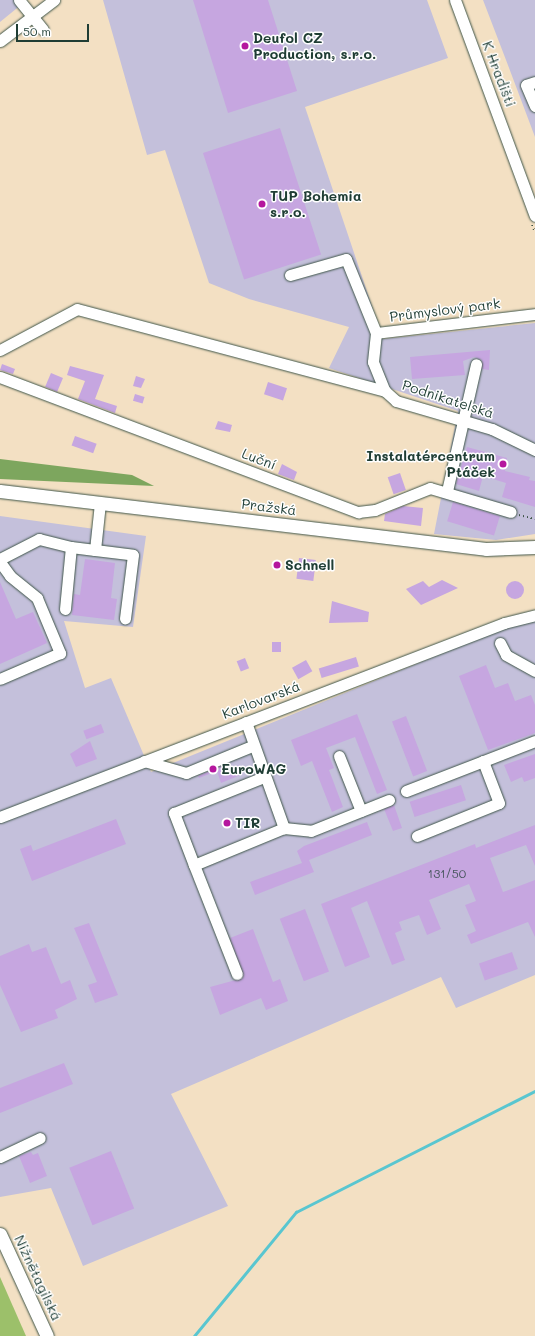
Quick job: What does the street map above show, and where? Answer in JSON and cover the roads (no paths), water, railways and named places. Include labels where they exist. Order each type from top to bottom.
[{"type":"main road","name":"Pražská","points":[[0,492],[486,549],[535,547]]},
{"type":"main road","name":"Nižnětagilská","points":[[2,1242],[47,1336]]},
{"type":"street","points":[[20,0],[43,30]]},
{"type":"street","points":[[0,41],[54,0]]},
{"type":"street","name":"K Hradišti","points":[[455,0],[515,158],[535,216]]},
{"type":"street","points":[[535,82],[526,85],[535,106]]},
{"type":"street","name":"K Hradišti","points":[[515,158],[535,195]]},
{"type":"street","name":"Průmyslový park","points":[[290,275],[346,259],[376,333],[535,314]]},
{"type":"street","points":[[0,350],[76,308],[385,391]]},
{"type":"street","name":"Podnikatelská","points":[[376,333],[373,362],[385,391],[396,401],[492,429],[535,450]]},
{"type":"street","points":[[447,491],[476,364]]},
{"type":"street","name":"Luční","points":[[0,377],[358,512],[375,510],[430,488],[447,491],[511,512]]},
{"type":"street","points":[[96,550],[100,503]]},
{"type":"street","points":[[0,559],[39,539],[71,547],[133,555],[125,618]]},
{"type":"street","points":[[65,609],[71,547]]},
{"type":"street","points":[[0,562],[10,576],[37,598],[60,653],[0,679]]},
{"type":"street","name":"Karlovarská","points":[[0,817],[504,623],[535,615]]},
{"type":"street","points":[[500,643],[506,655],[535,671]]},
{"type":"street","points":[[246,722],[252,746],[284,828]]},
{"type":"street","points":[[406,792],[535,741]]},
{"type":"street","points":[[144,762],[186,773],[252,746]]},
{"type":"street","points":[[339,756],[361,811]]},
{"type":"street","points":[[417,836],[499,804],[483,761]]},
{"type":"street","points":[[237,974],[174,813],[264,777]]},
{"type":"street","points":[[194,864],[284,828],[311,831],[388,800]]},
{"type":"street","points":[[0,1157],[40,1138]]},
{"type":"waterway","points":[[194,1336],[296,1212],[535,1091]]},
{"type":"place","name":"Deufol CZ Production, s.r.o.","points":[[245,46]]},
{"type":"place","name":"TUP Bohemia s.r.o.","points":[[262,204]]},
{"type":"place","name":"Instalatércentrum Ptáček","points":[[503,464]]},
{"type":"place","name":"Schnell","points":[[277,565]]},
{"type":"place","name":"EuroWAG","points":[[213,769]]},
{"type":"place","name":"TIR","points":[[227,823]]}]
